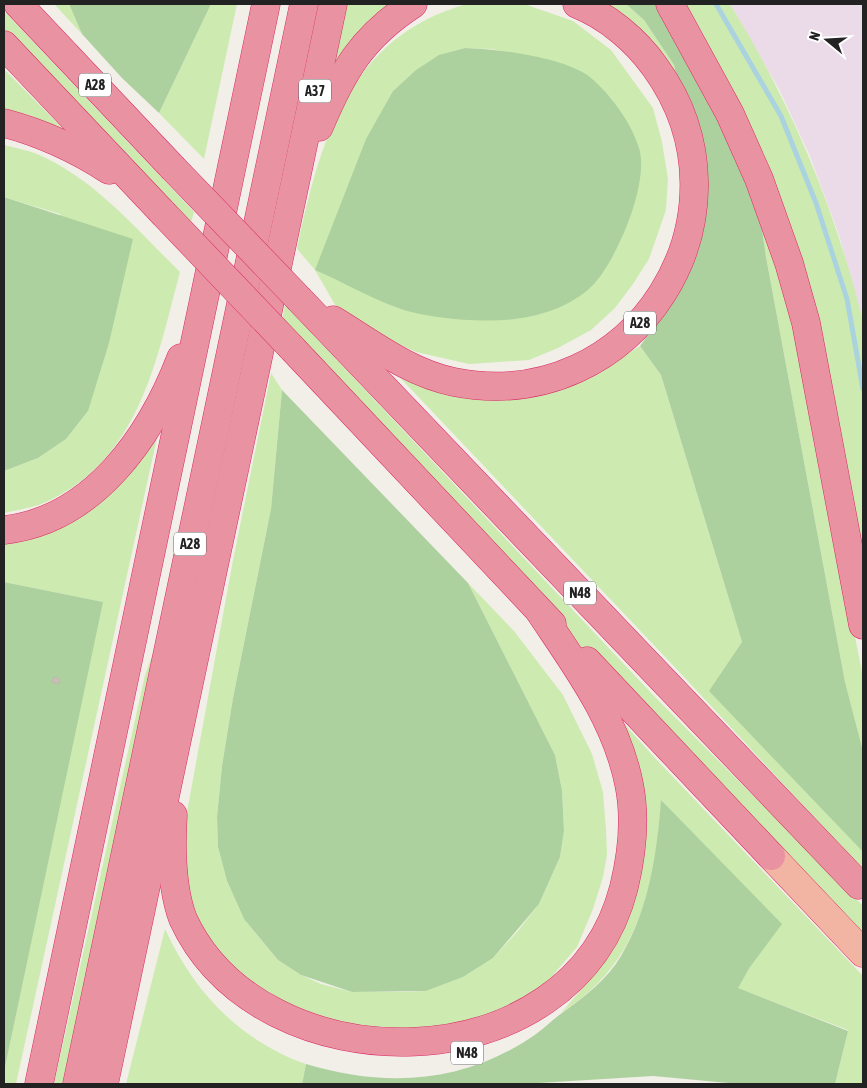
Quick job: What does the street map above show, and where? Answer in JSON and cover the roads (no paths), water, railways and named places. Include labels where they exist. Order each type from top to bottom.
[{"type":"highway","name":"A28","points":[[18,4],[300,300],[414,370],[453,382],[486,386],[522,385],[562,376],[594,362],[636,327],[654,307],[670,281],[686,242],[694,196],[693,158],[683,118],[666,82],[645,54],[616,27],[576,4]]},
{"type":"highway","name":"A28","points":[[38,1084],[207,292],[266,4]]},
{"type":"highway","name":"A28","points":[[77,1084],[304,4]]},
{"type":"highway","name":"A37","points":[[296,179],[333,4]]},
{"type":"highway","name":"A28","points":[[104,1084],[296,179],[330,101],[349,64],[375,32],[413,4]]},
{"type":"highway","points":[[670,4],[730,114],[759,179],[789,263],[806,323],[863,625]]},
{"type":"highway","name":"A28","points":[[4,45],[290,347]]},
{"type":"highway","name":"A28","points":[[4,122],[38,132],[76,149],[141,190]]},
{"type":"highway","name":"A28","points":[[4,530],[16,529],[45,519],[76,502],[112,474],[135,448],[155,415],[173,378],[207,292]]},
{"type":"highway","name":"N48","points":[[300,300],[861,888]]},
{"type":"highway","name":"N48","points":[[290,347],[863,952]]},
{"type":"highway","name":"N48","points":[[179,730],[172,834],[174,877],[182,918],[197,948],[227,994],[248,1014],[282,1036],[330,1056],[376,1064],[419,1062],[462,1055],[502,1039],[542,1015],[579,980],[605,941],[620,906],[630,861],[632,833],[627,777],[618,745],[600,706],[540,612]]},
{"type":"waterway","points":[[716,4],[781,116],[816,203],[847,299],[863,389]]}]
